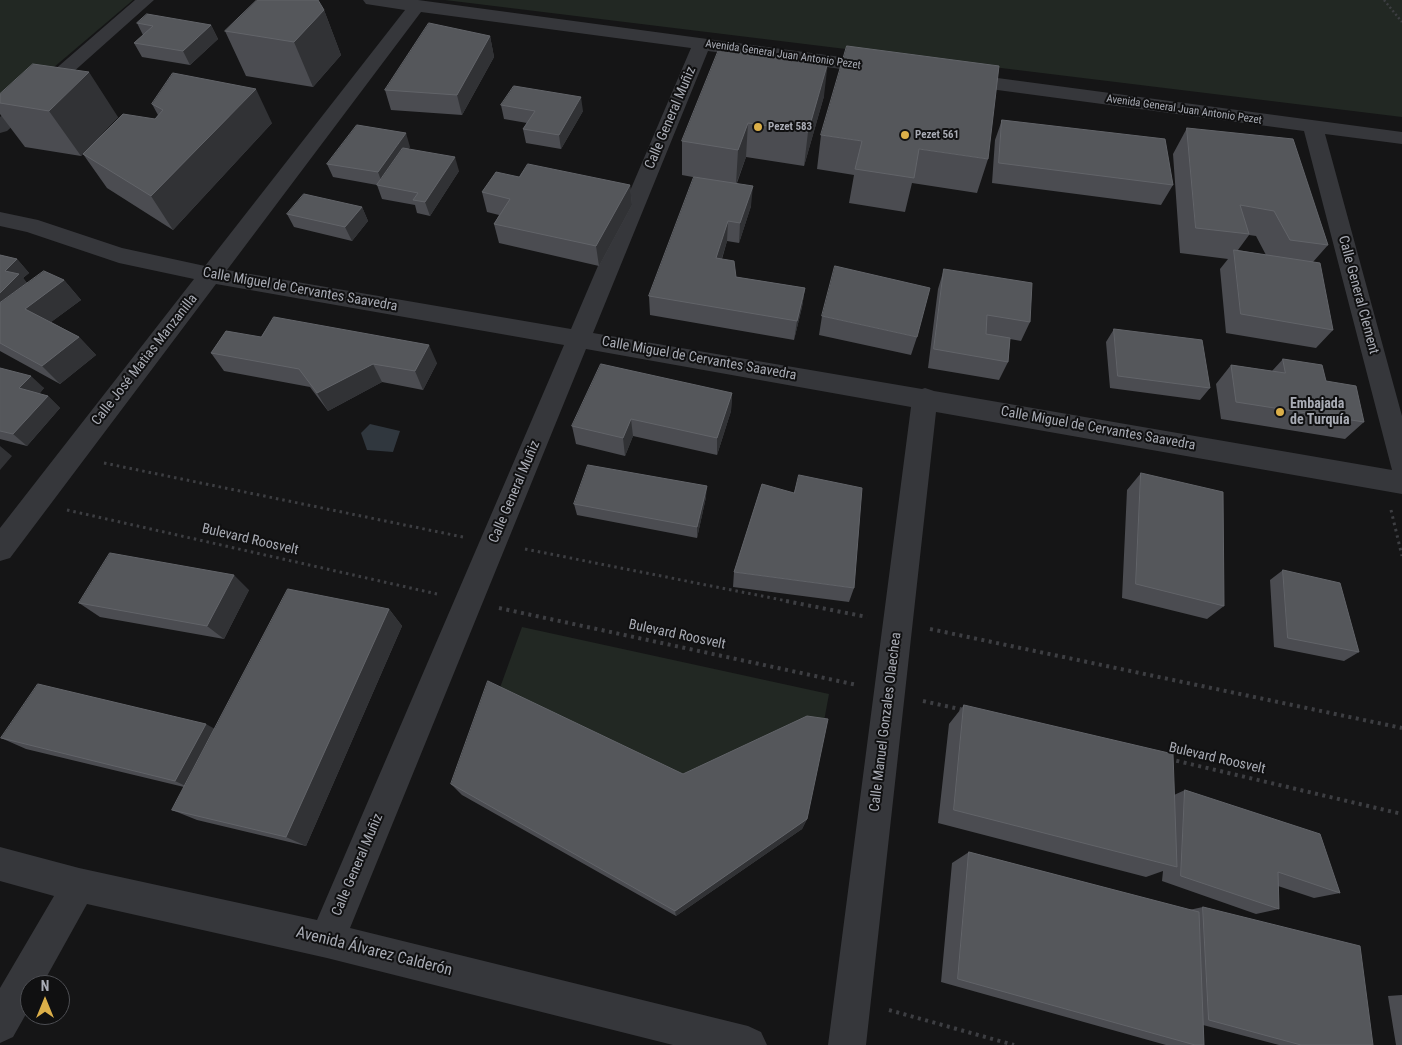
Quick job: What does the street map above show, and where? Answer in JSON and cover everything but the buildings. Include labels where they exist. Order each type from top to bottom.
[{"type":"street","points":[[0,127],[145,0]]},
{"type":"street","name":"Avenida General Juan Antonio Pezet","points":[[372,0],[899,70]]},
{"type":"street","name":"Calle José Matias Manzanilla","points":[[0,549],[418,6]]},
{"type":"street","name":"Calle General Muñiz","points":[[327,940],[702,44]]},
{"type":"street","name":"Avenida General Juan Antonio Pezet","points":[[939,76],[1402,138]]},
{"type":"street","name":"Calle General Clement","points":[[1313,127],[1402,464]]},
{"type":"street","name":"Calle Miguel de Cervantes Saavedra","points":[[0,219],[45,230],[119,255],[211,275],[925,398],[1396,493]]},
{"type":"street","name":"Calle Manuel Gonzales Olaechea","points":[[847,1045],[925,398]]},
{"type":"street","name":"Avenida Álvarez Calderón","points":[[0,864],[79,885],[327,940],[688,1038],[748,1045]]},
{"type":"street","points":[[0,1024],[79,885]]},
{"type":"path","points":[[1384,0],[1402,22]]},
{"type":"path","points":[[97,462],[468,538]]},
{"type":"path","points":[[1396,493],[1402,556]]},
{"type":"path","name":"Bulevard Roosvelt","points":[[62,509],[442,596]]},
{"type":"path","points":[[524,549],[870,617]]},
{"type":"path","name":"Bulevard Roosvelt","points":[[490,606],[860,686]]},
{"type":"path","points":[[928,629],[1402,728]]},
{"type":"path","points":[[920,700],[968,711]]},
{"type":"path","name":"Bulevard Roosvelt","points":[[1161,757],[1402,814]]},
{"type":"path","points":[[883,1004],[887,1009],[1014,1045]]},
{"type":"shaded area","points":[[0,0],[133,0],[0,113]]},
{"type":"shaded area","points":[[445,0],[1402,0],[1402,117]]},
{"type":"shaded area","points":[[370,424],[400,431],[393,452],[367,450],[361,433]]},
{"type":"shaded area","points":[[522,627],[829,694],[822,732],[684,786],[497,696]]},
{"type":"place","name":"Pezet 583","points":[[758,127]]},
{"type":"place","name":"Pezet 561","points":[[905,135]]},
{"type":"place","name":"Embajada de Turquía","points":[[1280,412]]}]
